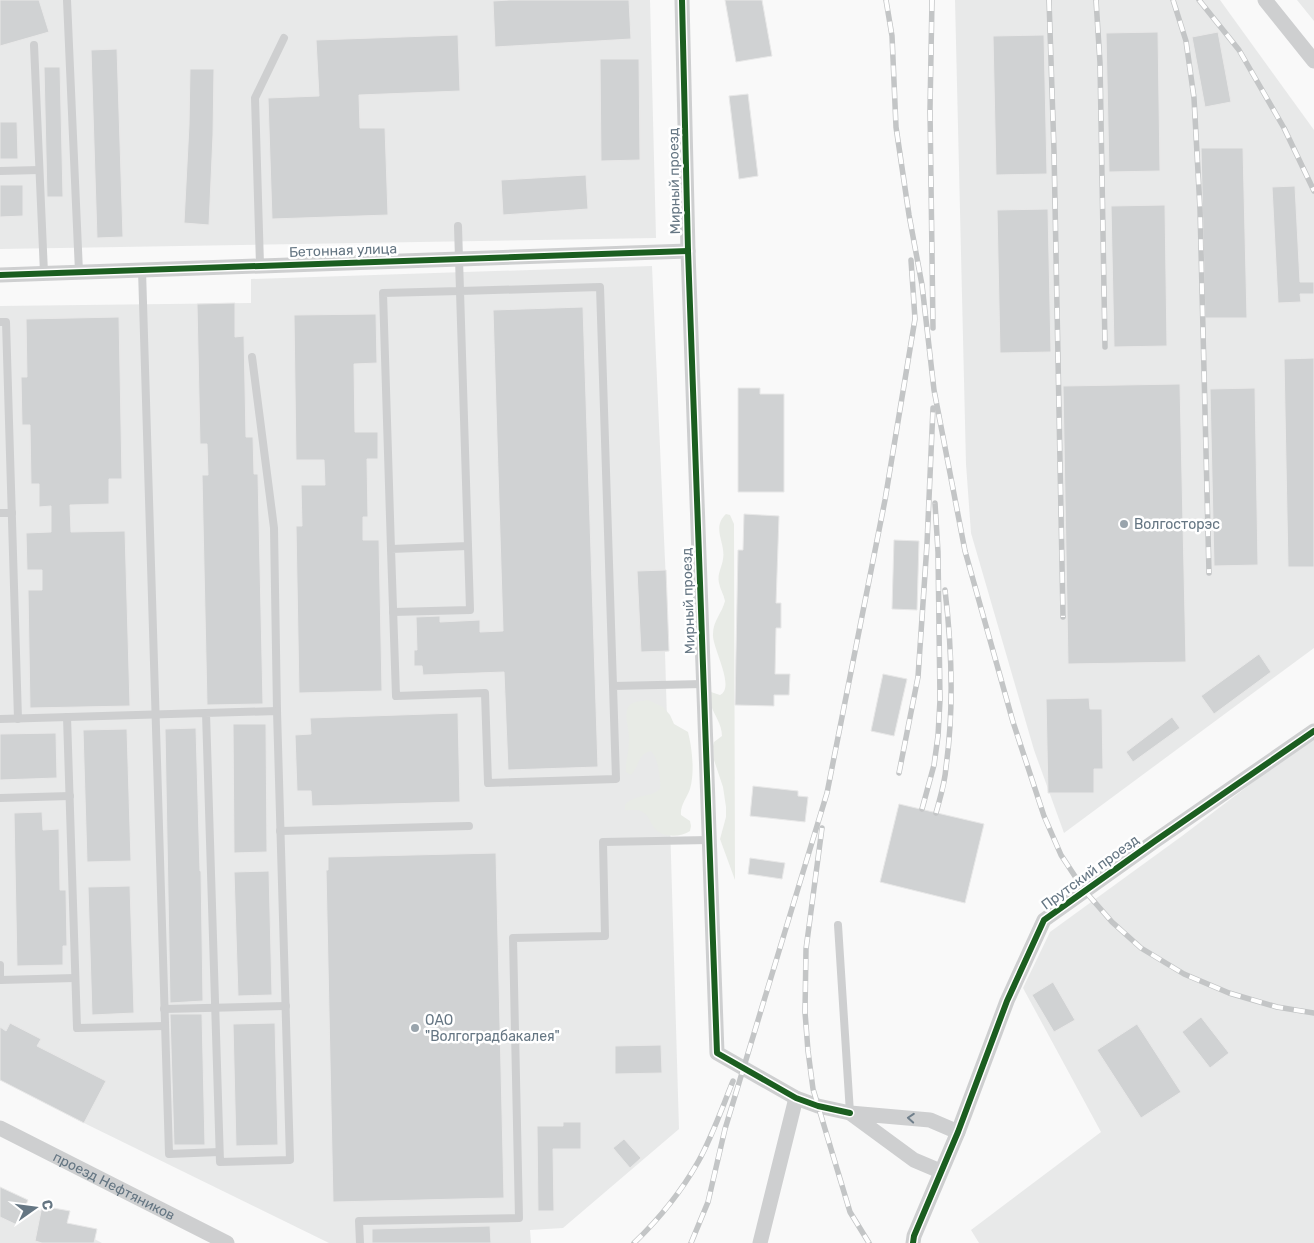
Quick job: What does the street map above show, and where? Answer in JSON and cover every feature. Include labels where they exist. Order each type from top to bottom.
[{"type":"street","name":"Мирный проезд","points":[[682,0],[688,251],[717,1053],[796,1098],[850,1114]]},
{"type":"street","points":[[1265,0],[1314,61]]},
{"type":"street","name":"Бетонная улица","points":[[0,275],[688,251]]},
{"type":"street","name":"Прутский проезд","points":[[913,1243],[914,1236],[940,1171],[958,1132],[1007,1001],[1044,920],[1154,841],[1314,731]]},
{"type":"street","points":[[760,1243],[796,1098]]},
{"type":"street","points":[[850,1114],[930,1120],[958,1132]]},
{"type":"street","points":[[850,1114],[914,1160],[940,1171]]},
{"type":"street","name":"проезд Нефтяников","points":[[0,1128],[227,1243]]},
{"type":"lane","points":[[67,0],[79,272]]},
{"type":"lane","points":[[260,265],[255,98],[284,38]]},
{"type":"lane","points":[[34,45],[44,273]]},
{"type":"lane","points":[[0,171],[39,170]]},
{"type":"lane","points":[[393,612],[470,610],[458,226]]},
{"type":"lane","points":[[142,270],[169,1154],[219,1152]]},
{"type":"lane","points":[[600,287],[616,779],[488,783],[485,694],[396,696],[391,549],[383,293],[600,287]]},
{"type":"lane","points":[[0,322],[6,322],[18,719]]},
{"type":"lane","points":[[206,713],[220,1162],[290,1160],[280,831],[274,528],[252,357]]},
{"type":"lane","points":[[0,513],[12,513]]},
{"type":"lane","points":[[391,549],[468,546]]},
{"type":"lane","points":[[614,686],[703,684]]},
{"type":"lane","points":[[0,720],[277,711]]},
{"type":"lane","points":[[67,717],[77,1028],[165,1026]]},
{"type":"lane","points":[[0,798],[70,796]]},
{"type":"lane","points":[[280,831],[469,826]]},
{"type":"lane","points":[[360,1243],[359,1221],[519,1218],[513,938],[605,936],[603,842],[709,840]]},
{"type":"lane","points":[[838,925],[850,1114]]},
{"type":"lane","points":[[0,966],[0,980],[75,978]]},
{"type":"lane","points":[[164,1009],[286,1006]]},
{"type":"shaded area","points":[[0,0],[650,0],[656,238],[0,249]]},
{"type":"shaded area","points":[[955,0],[1220,0],[1314,130],[1314,648],[1064,833],[1034,750],[971,533],[966,464]]},
{"type":"shaded area","points":[[1297,0],[1314,0],[1314,21]]},
{"type":"shaded area","points":[[652,266],[669,651],[665,652],[679,1129],[563,1228],[530,1230],[531,1243],[329,1243],[0,1080],[0,306],[251,303],[251,279]]},
{"type":"shaded area","points":[[726,514],[730,515],[734,524],[735,880],[720,839],[726,817],[726,807],[723,787],[714,760],[713,746],[714,742],[722,736],[722,732],[711,705],[711,692],[720,695],[724,691],[726,684],[713,634],[714,625],[725,601],[719,580],[723,553],[719,530],[722,519]]},
{"type":"shaded area","points":[[648,700],[663,707],[670,715],[674,724],[688,732],[693,768],[690,789],[681,815],[690,821],[691,826],[690,831],[681,835],[670,836],[660,833],[642,811],[625,810],[625,805],[633,799],[652,794],[660,789],[657,763],[651,751],[641,757],[631,775],[626,772],[629,741],[627,709],[633,703]]},
{"type":"shaded area","points":[[1314,736],[1314,1243],[979,1243],[971,1230],[1101,1132],[1023,988],[1050,932],[1182,836]]},
{"type":"shaded area","points":[[0,1190],[102,1243],[0,1243]]},
{"type":"building","points":[[0,0],[39,0],[49,32],[0,46]]},
{"type":"building","points":[[629,0],[631,39],[495,47],[493,1]]},
{"type":"building","points":[[725,0],[762,0],[772,56],[736,62]]},
{"type":"building","points":[[1158,32],[1160,171],[1109,172],[1106,33]]},
{"type":"building","points":[[1218,32],[1231,102],[1205,107],[1192,37]]},
{"type":"building","points":[[458,35],[460,91],[359,95],[360,128],[385,128],[388,215],[272,219],[268,98],[319,96],[316,40]]},
{"type":"building","points":[[1044,35],[1047,174],[996,175],[993,36]]},
{"type":"building","points":[[117,49],[123,237],[97,238],[91,50]]},
{"type":"building","points":[[600,59],[639,59],[640,160],[601,161]]},
{"type":"building","points":[[44,67],[60,67],[63,197],[47,197]]},
{"type":"building","points":[[190,69],[214,69],[209,225],[184,223]]},
{"type":"building","points":[[748,94],[758,176],[739,179],[729,96]]},
{"type":"building","points":[[0,122],[17,122],[18,159],[0,159]]},
{"type":"building","points":[[1201,148],[1243,148],[1247,318],[1205,318]]},
{"type":"building","points":[[586,175],[588,209],[503,215],[501,180]]},
{"type":"building","points":[[0,185],[23,185],[23,216],[0,217]]},
{"type":"building","points":[[1295,186],[1300,282],[1314,282],[1314,294],[1300,294],[1301,302],[1278,303],[1272,187]]},
{"type":"building","points":[[1165,205],[1167,346],[1114,347],[1111,206]]},
{"type":"building","points":[[1048,209],[1051,352],[1000,353],[997,210]]},
{"type":"building","points":[[235,303],[235,337],[244,336],[246,437],[253,437],[254,474],[258,474],[263,704],[207,705],[202,475],[208,475],[207,444],[200,444],[197,304]]},
{"type":"building","points":[[583,307],[598,767],[508,770],[504,672],[423,675],[422,666],[414,666],[414,650],[417,650],[416,617],[440,616],[440,622],[480,620],[480,632],[503,631],[493,310]]},
{"type":"building","points":[[376,314],[377,363],[354,364],[355,432],[378,432],[378,459],[367,459],[368,517],[363,517],[363,540],[379,540],[382,691],[299,693],[296,526],[302,526],[301,485],[325,485],[324,460],[296,460],[294,315]]},
{"type":"building","points":[[119,317],[122,479],[109,479],[109,504],[70,505],[71,532],[125,531],[130,706],[30,708],[28,590],[42,590],[42,570],[27,570],[26,533],[51,532],[51,506],[39,507],[39,484],[31,484],[30,425],[22,425],[21,377],[27,377],[26,319]]},
{"type":"building","points":[[1314,358],[1314,567],[1288,567],[1284,359]]},
{"type":"building","name":"Волгосторэс","points":[[1180,384],[1186,662],[1068,664],[1063,386]]},
{"type":"building","points":[[738,388],[760,388],[760,394],[784,394],[784,492],[738,492]]},
{"type":"building","points":[[1255,388],[1258,565],[1214,566],[1210,389]]},
{"type":"building","points":[[744,514],[779,516],[776,603],[781,603],[781,628],[776,628],[775,674],[790,674],[789,695],[774,695],[774,706],[735,705],[738,550],[743,550]]},
{"type":"building","points":[[894,540],[919,541],[917,610],[892,609]]},
{"type":"building","points":[[666,570],[669,651],[641,652],[637,571]]},
{"type":"building","points":[[1259,654],[1271,672],[1214,714],[1201,696]]},
{"type":"building","points":[[883,674],[907,679],[894,736],[871,731]]},
{"type":"building","points":[[1089,698],[1090,709],[1102,709],[1103,769],[1094,769],[1094,793],[1048,793],[1046,699]]},
{"type":"building","points":[[458,713],[460,802],[312,806],[311,791],[297,791],[295,735],[311,734],[310,718]]},
{"type":"building","points":[[1172,717],[1180,728],[1133,762],[1126,752]]},
{"type":"building","points":[[233,724],[266,724],[267,852],[234,853]]},
{"type":"building","points":[[196,728],[203,1001],[170,1003],[165,729]]},
{"type":"building","points":[[127,729],[131,861],[87,862],[83,730]]},
{"type":"building","points":[[56,733],[57,778],[0,780],[0,734]]},
{"type":"building","points":[[753,786],[798,791],[798,796],[808,797],[805,822],[750,816]]},
{"type":"building","points":[[899,804],[984,824],[965,903],[880,882]]},
{"type":"building","points":[[42,812],[43,830],[59,829],[60,890],[66,890],[67,946],[63,946],[63,965],[17,966],[14,813]]},
{"type":"building","name":"ОАО \"Волгоградбакалея\"","points":[[496,853],[504,1198],[333,1202],[326,870],[328,870],[328,857]]},
{"type":"building","points":[[750,858],[785,863],[782,879],[748,874]]},
{"type":"building","points":[[269,871],[272,995],[238,996],[234,872]]},
{"type":"building","points":[[130,886],[134,1013],[92,1015],[88,887]]},
{"type":"building","points":[[1053,982],[1075,1020],[1054,1032],[1032,995]]},
{"type":"building","points":[[170,1014],[202,1014],[205,1145],[174,1145]]},
{"type":"building","points":[[1201,1017],[1229,1053],[1210,1068],[1182,1032]]},
{"type":"building","points":[[10,1023],[41,1039],[37,1046],[106,1081],[84,1123],[0,1080],[0,1027],[6,1031]]},
{"type":"building","points":[[275,1023],[278,1145],[236,1146],[233,1024]]},
{"type":"building","points":[[1137,1024],[1181,1092],[1141,1118],[1097,1050]]},
{"type":"building","points":[[661,1045],[662,1073],[615,1074],[615,1046]]},
{"type":"building","points":[[563,1122],[581,1122],[581,1149],[553,1149],[554,1211],[538,1211],[537,1126],[563,1126]]},
{"type":"building","points":[[624,1139],[641,1158],[630,1168],[613,1148]]},
{"type":"building","points":[[0,1187],[28,1200],[17,1225],[0,1217]]},
{"type":"building","points":[[42,1206],[70,1211],[67,1223],[97,1229],[94,1243],[42,1243],[35,1241]]},
{"type":"building","points":[[490,1226],[491,1243],[372,1243],[372,1229]]},
{"type":"railway","points":[[886,0],[892,36],[896,127],[922,285],[934,390],[965,551],[1013,722],[1044,816],[1061,855],[1084,890],[1112,922],[1141,948],[1184,974],[1229,993],[1277,1007],[1314,1013]]},
{"type":"railway","points":[[932,0],[930,109],[933,328]]},
{"type":"railway","points":[[1049,0],[1054,151],[1063,617]]},
{"type":"railway","points":[[1096,0],[1100,63],[1105,347]]},
{"type":"railway","points":[[1173,0],[1186,41],[1194,98],[1200,209],[1209,573]]},
{"type":"railway","points":[[1199,0],[1239,50],[1284,128],[1314,191]]},
{"type":"railway","points":[[691,1243],[708,1202],[725,1129],[827,793],[885,500],[915,319],[911,260]]},
{"type":"railway","points":[[899,773],[918,677],[927,544],[933,408]]},
{"type":"railway","points":[[922,809],[934,765],[940,700],[938,552],[935,503]]},
{"type":"railway","points":[[936,813],[945,779],[951,701],[951,657],[945,590]]},
{"type":"railway","points":[[822,828],[806,949],[805,1012],[808,1051],[813,1089],[850,1212],[869,1243]]},
{"type":"railway","points":[[634,1243],[669,1205],[698,1162],[708,1143],[733,1081]]},
{"type":"cycle path","points":[[682,0],[688,251],[717,1053],[796,1098],[818,1106],[850,1113]]},
{"type":"cycle path","points":[[0,275],[688,251]]},
{"type":"cycle path","points":[[913,1243],[914,1236],[958,1132],[1007,1001],[1044,920],[1314,731]]},
{"type":"place","name":"Волгосторэс","points":[[1124,524]]},
{"type":"place","name":"ОАО \"Волгоградбакалея\"","points":[[415,1028]]}]
